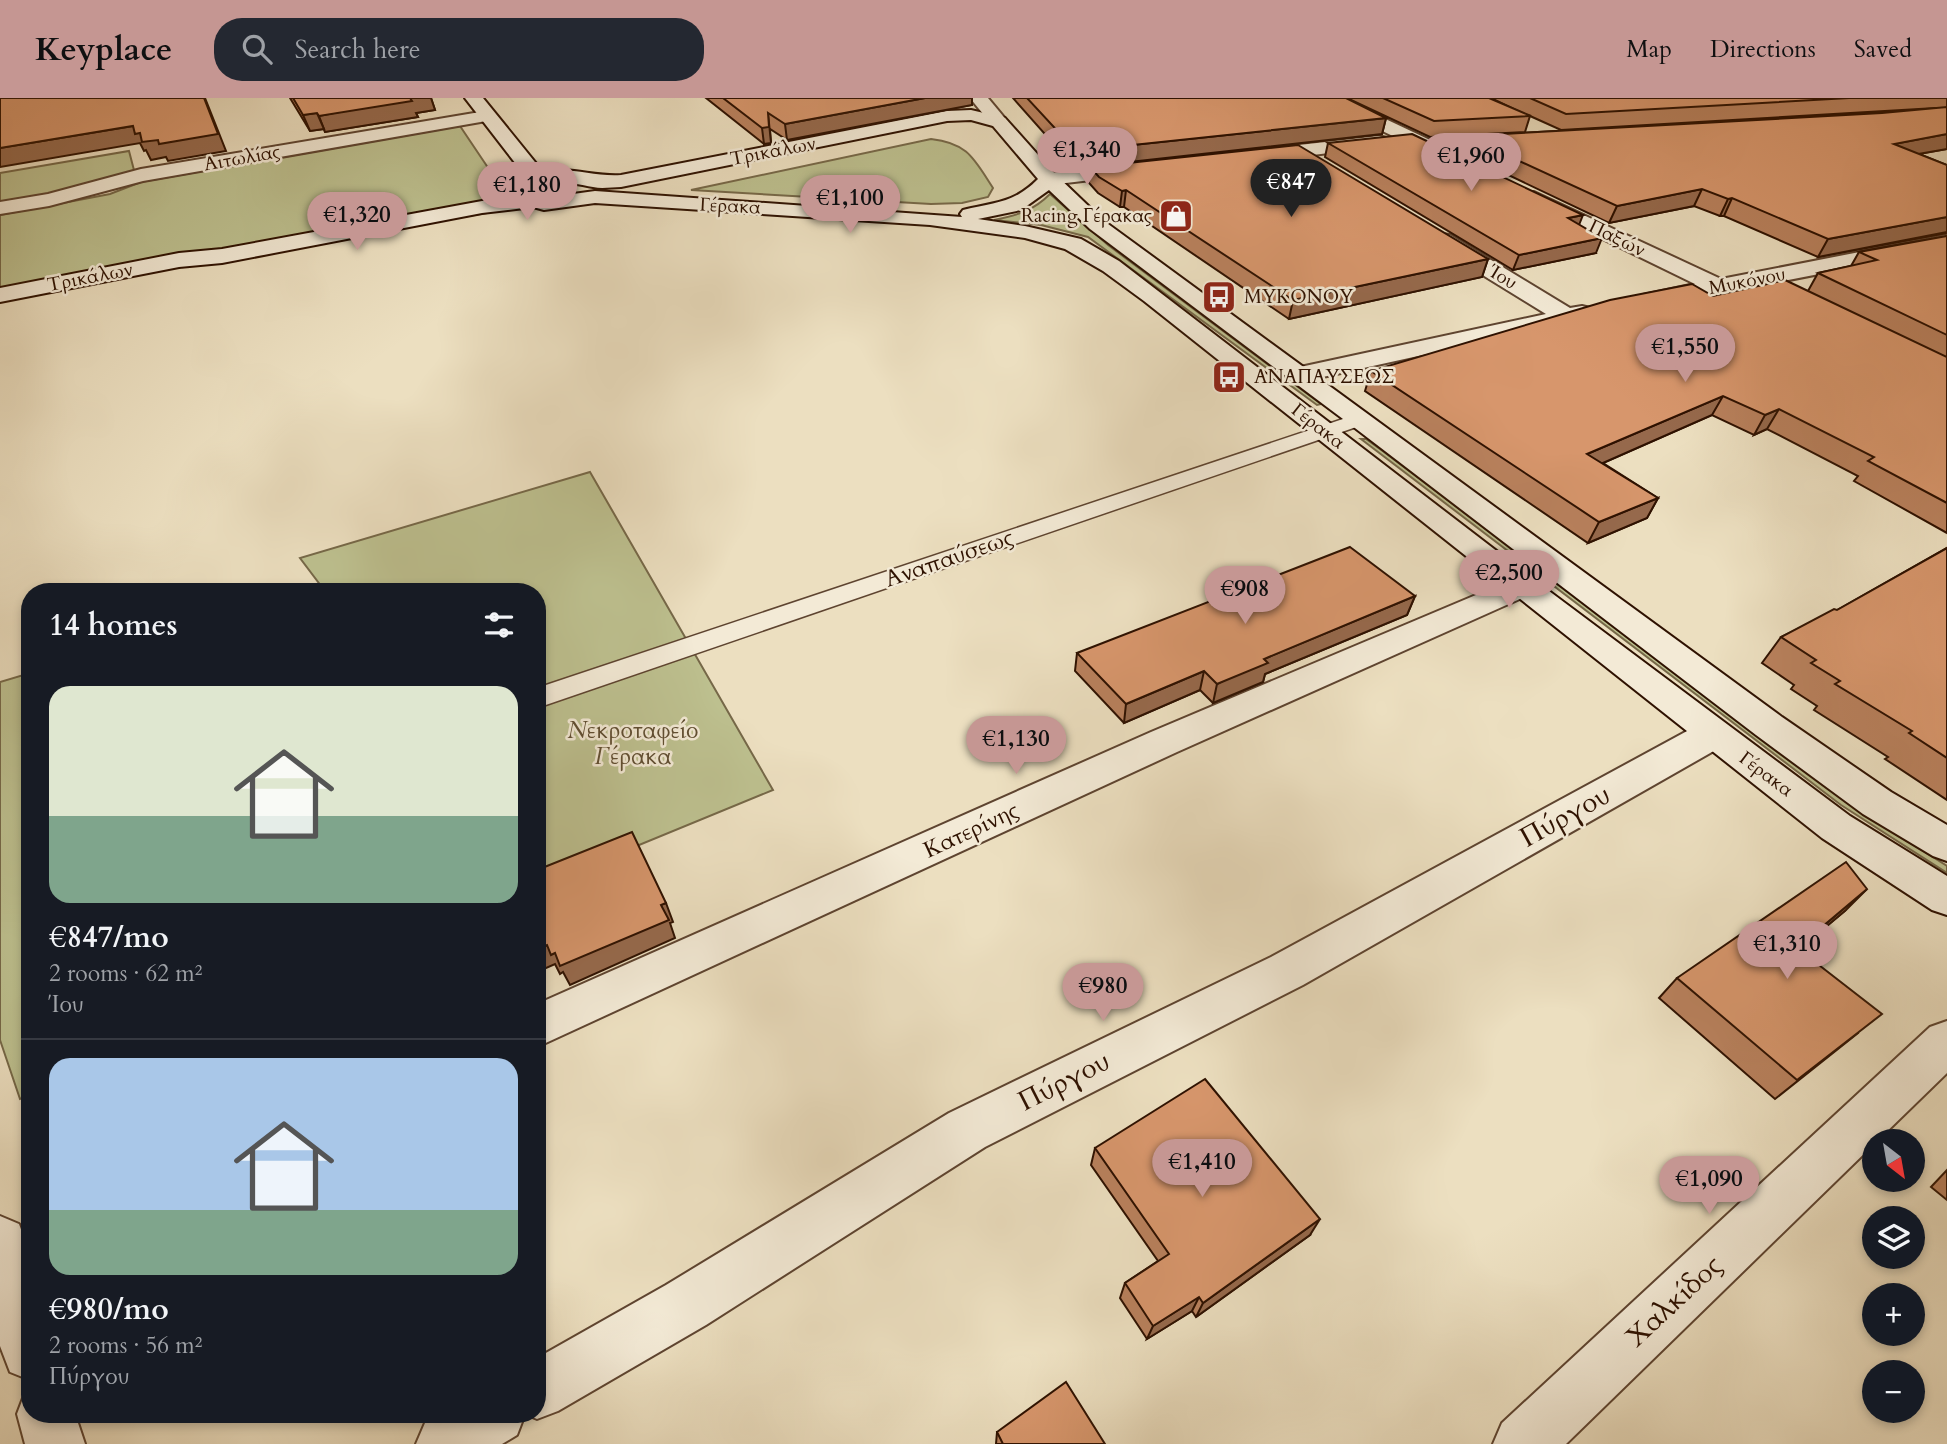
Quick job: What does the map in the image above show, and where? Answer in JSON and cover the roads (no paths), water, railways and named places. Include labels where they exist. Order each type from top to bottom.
[{"type":"street","points":[[475,98],[484,107],[532,189]]},
{"type":"street","name":"Γέρακα","points":[[979,98],[1049,179],[1097,225],[1361,419],[1769,726],[1877,803],[1947,845]]},
{"type":"street","points":[[1327,98],[1466,165]]},
{"type":"street","name":"Αιτωλίας","points":[[0,208],[49,200],[141,175],[484,107]]},
{"type":"street","name":"Τρικάλων","points":[[0,295],[179,260],[222,256],[482,207],[532,189],[560,203],[621,181],[948,107],[999,121]]},
{"type":"street","points":[[1242,158],[1297,151],[1531,139]]},
{"type":"street","points":[[1297,151],[1320,166]]},
{"type":"street","points":[[930,219],[1002,211],[1034,195],[1049,179],[1159,167]]},
{"type":"street","name":"Παξών","points":[[1517,189],[1718,287]]},
{"type":"street","name":"Γέρακα","points":[[597,190],[930,219],[1026,232],[1073,244],[1152,296],[1521,586],[1836,827],[1947,898]]},
{"type":"street","name":"Ίου","points":[[1425,230],[1566,316]]},
{"type":"street","name":"Μυκόνου","points":[[1629,304],[1947,242]]},
{"type":"street","points":[[1758,279],[1794,297]]},
{"type":"street","points":[[1300,374],[1604,309]]},
{"type":"street","name":"Κατερίνης","points":[[546,1022],[1164,742],[1521,586]]},
{"type":"street","name":"Πύργου","points":[[546,1385],[686,1305],[967,1130],[1287,971],[1713,734]]},
{"type":"street","name":"Χαλκίδος","points":[[1522,1444],[1947,1042]]},
{"type":"street","points":[[11,1245],[21,1301]]},
{"type":"street","points":[[49,1423],[55,1444]]},
{"type":"street","points":[[446,1444],[481,1423]]},
{"type":"lane","name":"Αναπαύσεως","points":[[546,695],[1361,419]]},
{"type":"place","name":"Racing Γέρακας","points":[[1176,216]]},
{"type":"place","name":"ΜΥΚΟΝΟΥ","points":[[1219,297]]},
{"type":"place","name":"ΑΝΑΠΑΥΣΕΩΣ","points":[[1229,377]]},
{"type":"park label","name":"Νεκροταφείο Γέρακα","points":[[633,743]]}]
